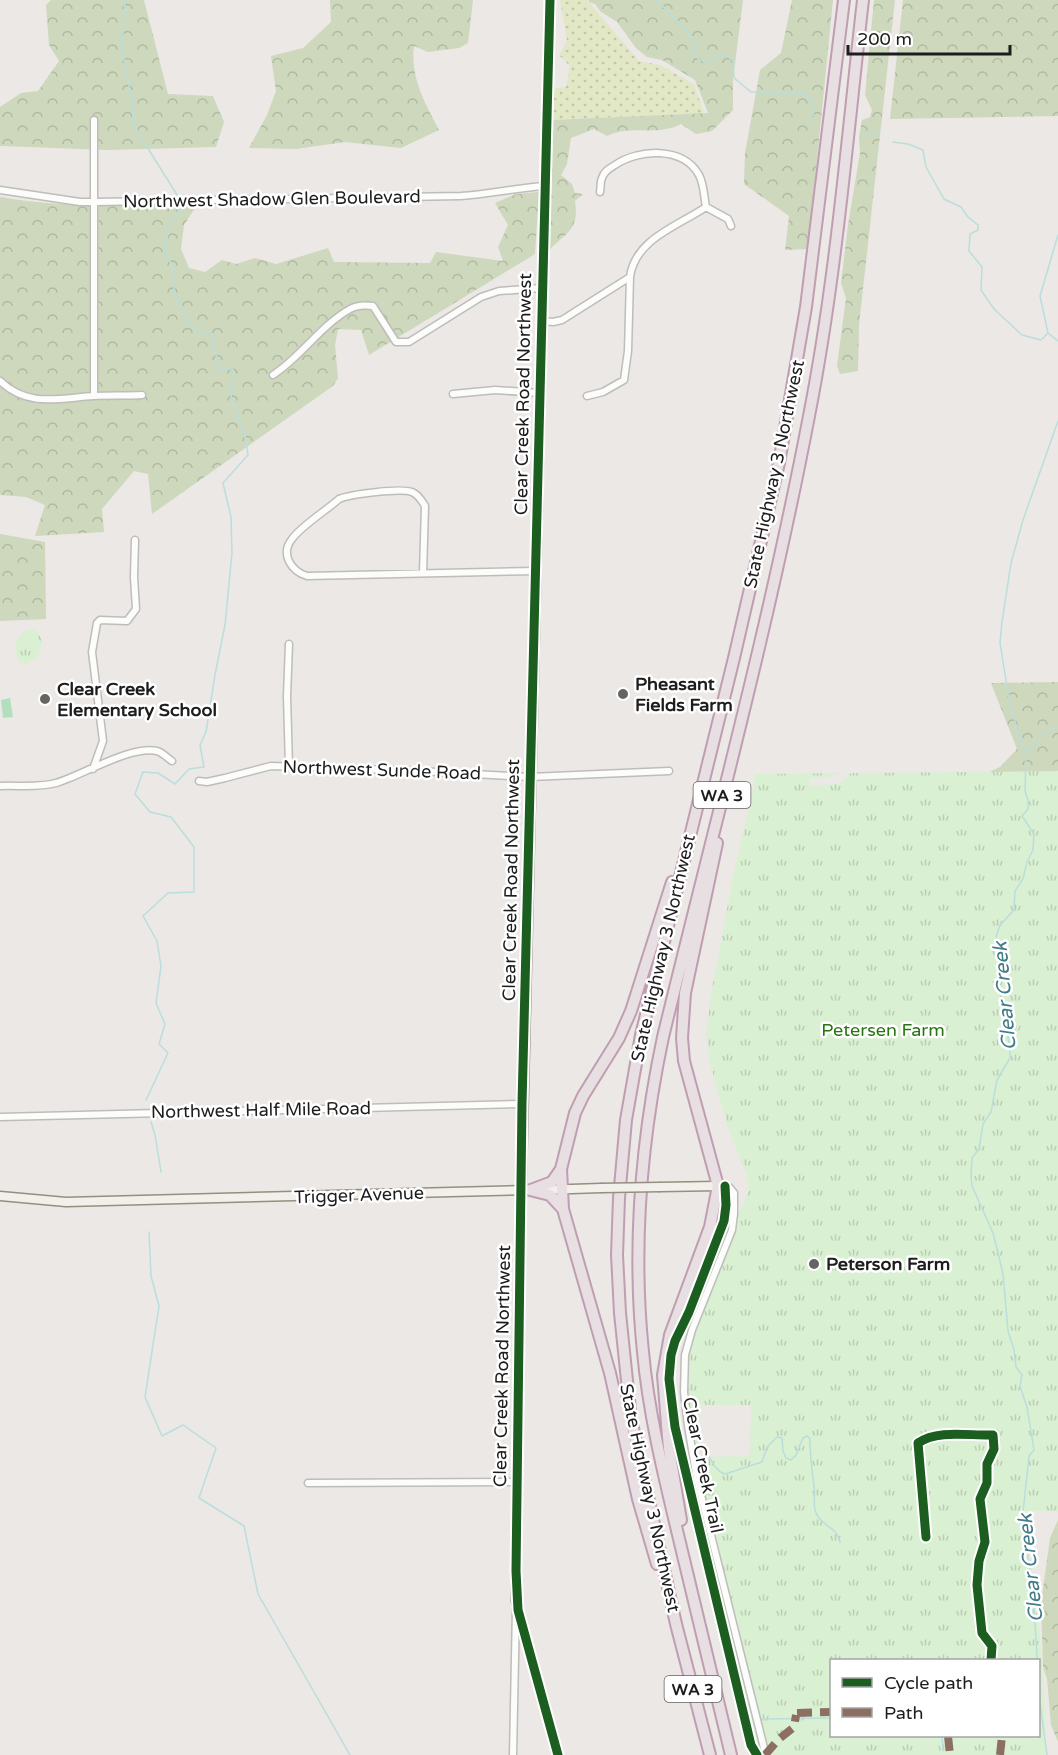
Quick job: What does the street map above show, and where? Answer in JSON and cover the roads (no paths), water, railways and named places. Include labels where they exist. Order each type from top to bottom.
[{"type":"highway","name":"State Highway 3 Northwest","points":[[711,1755],[676,1624],[645,1489],[630,1410],[621,1340],[617,1227],[626,1120],[635,1065],[779,464],[807,296],[843,0]]},
{"type":"highway","name":"State Highway 3 Northwest","points":[[731,1755],[660,1460],[648,1394],[640,1325],[639,1200],[652,1089],[695,902],[783,543],[810,414],[833,260],[862,0]]},
{"type":"highway","points":[[691,1588],[669,1449],[663,1375],[670,1335],[710,1227],[718,1186],[684,1061],[682,1038],[685,993],[717,846],[727,778]]},
{"type":"highway","points":[[530,1190],[549,1184],[556,1179],[561,1169],[575,1113],[619,1038],[631,1011],[693,822]]},
{"type":"highway","points":[[561,1169],[563,1209],[610,1373],[650,1541],[676,1624]]},
{"type":"highway","points":[[530,1190],[550,1195],[563,1209]]},
{"type":"main road","name":"Clear Creek Road Northwest","points":[[550,0],[522,1104],[516,1601],[558,1755]]},
{"type":"main road","name":"Trigger Avenue","points":[[0,1196],[76,1202],[718,1186]]},
{"type":"street","points":[[94,120],[94,396]]},
{"type":"street","points":[[600,192],[601,180],[606,171],[624,158],[641,153],[668,155],[680,159],[695,169],[702,185],[706,207]]},
{"type":"street","name":"Northwest Shadow Glen Boulevard","points":[[0,190],[80,202],[95,202],[461,196],[485,195],[519,187],[545,186]]},
{"type":"street","points":[[706,207],[728,219],[731,226]]},
{"type":"street","points":[[587,396],[603,392],[624,380],[628,351],[630,277],[632,266],[642,249],[706,207]]},
{"type":"street","points":[[542,321],[562,320],[630,277]]},
{"type":"street","points":[[273,375],[284,368],[314,338],[350,309],[361,305],[373,306],[396,342],[409,342],[481,297],[499,291],[542,288]]},
{"type":"street","points":[[0,381],[17,394],[45,400],[142,395]]},
{"type":"street","points":[[453,394],[495,390],[540,393]]},
{"type":"street","points":[[423,573],[425,506],[422,499],[413,492],[348,495],[339,499],[293,537],[287,548],[288,561],[292,567],[307,576],[536,571]]},
{"type":"street","points":[[93,769],[103,741],[92,652],[94,635],[100,620],[127,621],[136,609],[135,540]]},
{"type":"street","points":[[289,644],[287,696],[289,766]]},
{"type":"street","points":[[0,786],[53,784],[129,753],[142,750],[159,751],[172,761]]},
{"type":"street","name":"Northwest Sunde Road","points":[[199,781],[207,782],[271,766],[530,777],[669,771]]},
{"type":"street","name":"Northwest Half Mile Road","points":[[0,1118],[522,1104]]},
{"type":"street","points":[[718,1186],[729,1187],[734,1193],[732,1230],[692,1330],[685,1354],[684,1392],[697,1479],[765,1752]]},
{"type":"street","points":[[308,1483],[517,1482]]},
{"type":"street","points":[[513,1755],[516,1601]]},
{"type":"waterway","points":[[125,0],[122,50],[132,100],[133,121],[177,195]]},
{"type":"waterway","points":[[657,0],[692,38],[696,44],[692,53],[700,60],[709,62],[722,55],[728,57],[733,61],[734,78],[751,92],[795,93],[807,96],[814,106],[815,118]]},
{"type":"waterway","points":[[862,132],[875,135]]},
{"type":"waterway","points":[[893,142],[908,144],[923,150],[926,167],[944,199],[961,207],[978,225],[978,230],[970,234],[969,251],[982,267],[981,290],[994,309],[1022,335],[1041,340],[1048,333]]},
{"type":"waterway","points":[[146,1100],[168,1053],[159,1044],[165,1024],[156,1003],[161,966],[157,941],[143,916],[168,893],[194,892],[194,847],[171,817],[150,812],[135,794],[143,772],[158,773],[175,784],[189,769],[204,767],[200,745],[206,732],[225,625],[232,553],[231,517],[223,483],[248,455],[245,436],[230,393],[233,369],[221,369],[212,334],[194,330],[175,295],[172,267],[163,243],[167,239],[170,221],[181,212],[180,208]]},
{"type":"waterway","name":"Clear Creek","points":[[1058,235],[1040,296],[1048,333],[1058,341]]},
{"type":"waterway","name":"Clear Creek","points":[[1037,1659],[1033,1592],[1022,1522],[1029,1456],[1034,1450],[1027,1407],[1020,1386],[1022,1375],[1016,1367],[1008,1331],[1003,1274],[993,1233],[972,1186],[971,1175],[972,1158],[979,1149],[983,1124],[991,1112],[997,1080],[1010,1058],[999,986],[1001,946],[996,937],[1000,925],[1014,910],[1015,891],[1023,879],[1033,850],[1034,834],[1022,816],[1028,809],[1025,791],[1026,753],[1009,699],[1000,643],[1002,622],[1011,563],[1023,520],[1058,421]]},
{"type":"waterway","points":[[1027,752],[1044,732],[1058,727]]},
{"type":"waterway","points":[[151,1122],[161,1172]]},
{"type":"waterway","points":[[149,1232],[151,1276],[159,1306],[145,1397],[162,1436],[183,1425],[216,1448],[199,1498],[244,1526],[258,1594],[350,1755]]},
{"type":"waterway","points":[[707,1454],[717,1469],[725,1474],[762,1462],[767,1447],[777,1437],[782,1438],[783,1451],[786,1458],[791,1460],[796,1455],[803,1438],[807,1436],[810,1439],[815,1510],[822,1522],[836,1533],[840,1542]]},
{"type":"waterway","name":"Clear Creek","points":[[1040,1703],[1047,1755]]},
{"type":"waterway","points":[[762,1719],[830,1718]]},
{"type":"waterway","points":[[942,1737],[943,1751]]},
{"type":"place","name":"Pheasant Fields Farm","points":[[623,694]]},
{"type":"place","name":"Clear Creek Elementary School","points":[[45,699]]},
{"type":"place","name":"Peterson Farm","points":[[814,1264]]},
{"type":"park label","name":"Petersen Farm","points":[[883,1030]]}]
